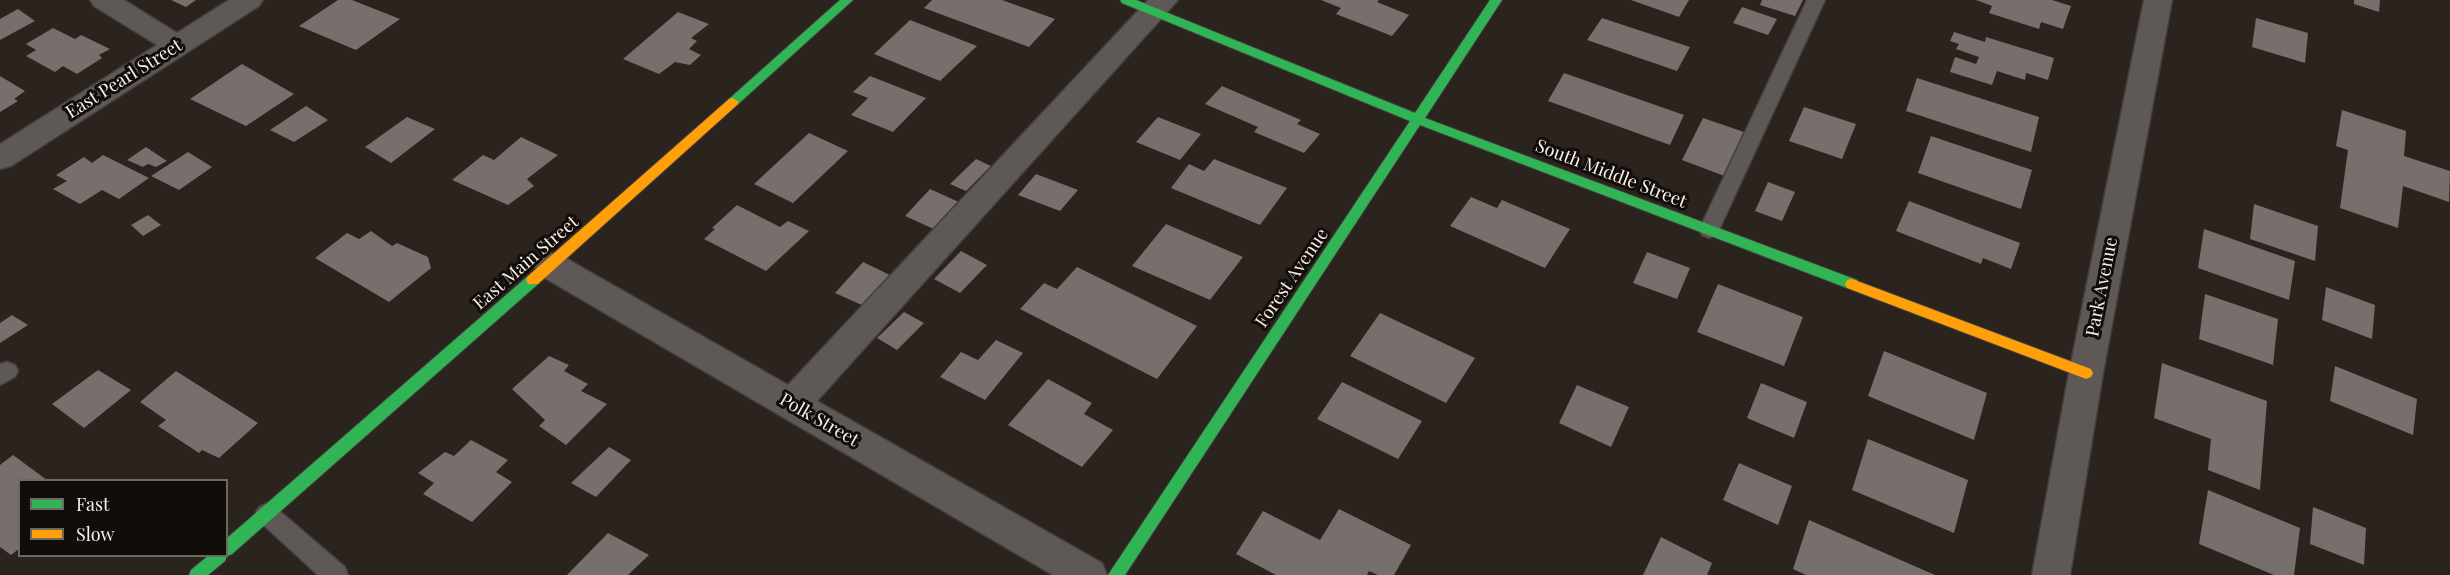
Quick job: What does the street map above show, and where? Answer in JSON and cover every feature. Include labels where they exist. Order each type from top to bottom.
[{"type":"street","points":[[104,0],[177,45]]},
{"type":"street","name":"East Pearl Street","points":[[0,158],[249,0]]},
{"type":"street","name":"East Main Street","points":[[228,547],[550,265],[847,0]]},
{"type":"street","name":"Forest Avenue","points":[[1116,575],[1497,0]]},
{"type":"street","name":"Park Avenue","points":[[2051,575],[2086,373],[2158,0]]},
{"type":"street","points":[[792,405],[1148,4]]},
{"type":"street","name":"South Middle Street","points":[[1148,4],[1419,120],[2086,373]]},
{"type":"street","name":"Polk Street","points":[[550,265],[1088,575]]},
{"type":"street","points":[[197,575],[217,557]]},
{"type":"lane","points":[[1709,230],[1816,0]]},
{"type":"lane","points":[[267,514],[336,575]]},
{"type":"building","points":[[171,0],[196,0],[186,7]]},
{"type":"building","points":[[338,0],[352,0],[400,19],[356,50],[299,26]]},
{"type":"building","points":[[932,0],[1002,0],[1055,19],[1029,47],[924,8]]},
{"type":"building","points":[[1321,0],[1379,0],[1377,2],[1409,15],[1392,36],[1336,14],[1341,8]]},
{"type":"building","points":[[1631,0],[1689,0],[1679,17]]},
{"type":"building","points":[[1762,0],[1803,0],[1795,16],[1760,5]]},
{"type":"building","points":[[1976,0],[2052,0],[2071,6],[2063,29],[2041,22],[2039,29],[1989,13],[1992,6]]},
{"type":"building","points":[[2354,0],[2380,0],[2379,12],[2354,4]]},
{"type":"building","points":[[1742,7],[1777,19],[1768,35],[1733,23]]},
{"type":"building","points":[[18,9],[35,21],[0,40],[0,19]]},
{"type":"building","points":[[678,12],[709,24],[691,38],[697,41],[689,49],[701,55],[690,65],[675,62],[659,74],[623,59]]},
{"type":"building","points":[[1602,18],[1690,47],[1677,71],[1587,40]]},
{"type":"building","points":[[2256,18],[2308,33],[2305,63],[2252,47]]},
{"type":"building","points":[[910,20],[977,46],[940,81],[874,54]]},
{"type":"building","points":[[53,28],[75,39],[81,35],[110,49],[99,55],[102,58],[77,74],[63,66],[55,72],[26,56],[36,50],[26,44]]},
{"type":"building","points":[[1954,32],[1985,42],[1986,37],[2054,58],[2048,80],[2026,73],[2025,80],[1997,71],[1992,85],[1950,72],[1955,57],[1976,64],[1979,57],[1956,49],[1959,44],[1950,41]]},
{"type":"building","points":[[242,64],[294,94],[246,126],[190,99]]},
{"type":"building","points":[[1564,73],[1684,115],[1670,145],[1548,101]]},
{"type":"building","points":[[0,76],[25,91],[14,99],[18,101],[0,112]]},
{"type":"building","points":[[870,76],[926,98],[893,132],[851,115],[868,98],[853,92]]},
{"type":"building","points":[[1917,78],[2039,117],[2031,152],[1906,111]]},
{"type":"building","points":[[1222,86],[1301,120],[1297,124],[1320,134],[1304,153],[1254,132],[1258,127],[1205,104]]},
{"type":"building","points":[[306,106],[328,120],[294,142],[270,130]]},
{"type":"building","points":[[1804,107],[1856,124],[1842,159],[1789,141]]},
{"type":"building","points":[[2342,110],[2406,131],[2404,156],[2450,171],[2449,202],[2403,186],[2398,228],[2340,208],[2348,150],[2336,146]]},
{"type":"building","points":[[407,117],[435,129],[391,163],[365,147]]},
{"type":"building","points":[[1158,117],[1201,134],[1180,160],[1136,142]]},
{"type":"building","points":[[1703,118],[1747,133],[1727,177],[1682,160]]},
{"type":"building","points":[[809,133],[848,151],[793,203],[754,184]]},
{"type":"building","points":[[1931,136],[2032,170],[2021,209],[1918,173]]},
{"type":"building","points":[[521,137],[558,155],[527,179],[534,186],[508,205],[452,180],[483,155],[494,160]]},
{"type":"building","points":[[146,147],[167,161],[156,167],[148,164],[143,167],[127,160]]},
{"type":"building","points":[[188,152],[212,167],[179,190],[151,176]]},
{"type":"building","points":[[103,155],[149,178],[119,199],[102,190],[80,204],[53,189],[67,181],[56,175],[84,157],[92,163]]},
{"type":"building","points":[[976,159],[991,166],[966,191],[950,184]]},
{"type":"building","points":[[1214,159],[1287,188],[1260,225],[1171,188],[1189,164],[1204,171]]},
{"type":"building","points":[[1036,174],[1078,190],[1060,211],[1018,195]]},
{"type":"building","points":[[1768,182],[1795,192],[1782,221],[1755,211]]},
{"type":"building","points":[[930,189],[961,203],[936,230],[905,216]]},
{"type":"building","points":[[1471,197],[1497,208],[1502,200],[1570,229],[1545,268],[1450,226]]},
{"type":"building","points":[[1909,201],[2020,243],[2011,269],[1983,258],[1981,264],[1896,231]]},
{"type":"building","points":[[2254,204],[2318,226],[2315,261],[2250,239]]},
{"type":"building","points":[[737,205],[780,227],[788,221],[809,231],[766,271],[704,239],[715,229],[712,228]]},
{"type":"building","points":[[148,215],[161,225],[143,236],[131,225]]},
{"type":"building","points":[[1166,224],[1243,257],[1210,300],[1132,266]]},
{"type":"building","points":[[2204,229],[2295,261],[2289,300],[2198,268]]},
{"type":"building","points":[[371,231],[392,246],[397,243],[428,257],[431,268],[389,302],[315,258],[347,233],[359,239]]},
{"type":"building","points":[[961,251],[987,265],[960,293],[934,279]]},
{"type":"building","points":[[1647,252],[1690,268],[1677,299],[1633,283]]},
{"type":"building","points":[[863,262],[892,276],[864,306],[835,293]]},
{"type":"building","points":[[1077,267],[1197,326],[1157,379],[1020,309],[1044,283],[1057,289]]},
{"type":"building","points":[[1718,284],[1803,317],[1784,366],[1697,332]]},
{"type":"building","points":[[2326,287],[2375,305],[2372,339],[2322,320]]},
{"type":"building","points":[[2205,294],[2278,319],[2273,365],[2199,339]]},
{"type":"building","points":[[904,312],[924,323],[897,350],[877,338]]},
{"type":"building","points":[[1380,313],[1475,358],[1446,403],[1350,356]]},
{"type":"building","points":[[12,315],[28,325],[0,343],[0,323]]},
{"type":"building","points":[[996,340],[1023,353],[985,400],[940,377],[961,352],[978,360]]},
{"type":"building","points":[[1884,351],[1987,393],[1974,440],[1868,396]]},
{"type":"building","points":[[549,356],[569,365],[564,371],[588,384],[581,391],[607,404],[566,445],[539,426],[545,420],[512,389]]},
{"type":"building","points":[[2162,363],[2267,401],[2260,490],[2208,470],[2211,439],[2154,418]]},
{"type":"building","points":[[2335,366],[2417,399],[2413,435],[2330,401]]},
{"type":"building","points":[[98,370],[131,390],[84,428],[52,404]]},
{"type":"building","points":[[176,371],[258,423],[219,458],[202,450],[199,453],[158,426],[166,420],[140,402]]},
{"type":"building","points":[[1048,379],[1092,403],[1084,414],[1113,430],[1082,467],[1008,425]]},
{"type":"building","points":[[1342,382],[1422,421],[1398,459],[1317,419]]},
{"type":"building","points":[[1761,383],[1807,402],[1794,438],[1747,418]]},
{"type":"building","points":[[1577,385],[1629,407],[1611,447],[1559,423]]},
{"type":"building","points":[[1868,439],[1968,480],[1954,533],[1852,490]]},
{"type":"building","points":[[471,440],[508,460],[496,472],[512,482],[472,522],[423,494],[434,483],[418,473],[445,452],[454,456]]},
{"type":"building","points":[[609,447],[631,460],[596,497],[571,483]]},
{"type":"building","points":[[13,455],[46,479],[18,479],[18,550],[11,555],[0,547],[0,465]]},
{"type":"building","points":[[1739,463],[1792,486],[1778,525],[1723,500]]},
{"type":"building","points":[[2208,490],[2300,528],[2294,575],[2274,575],[2199,544]]},
{"type":"building","points":[[2313,507],[2366,528],[2364,565],[2310,544]]},
{"type":"building","points":[[1339,509],[1411,545],[1394,575],[1378,575],[1369,571],[1367,575],[1276,575],[1236,554],[1263,511],[1320,540]]},
{"type":"building","points":[[1809,520],[1935,575],[1806,575],[1793,569]]},
{"type":"building","points":[[608,533],[649,555],[628,575],[567,575]]},
{"type":"building","points":[[1661,537],[1712,563],[1707,575],[1643,575]]},
{"type":"traffic: fast","points":[[733,102],[847,0]]},
{"type":"traffic: fast","points":[[1126,0],[1419,120],[1852,284]]},
{"type":"traffic: fast","points":[[1116,575],[1496,0]]},
{"type":"traffic: fast","points":[[228,547],[533,280]]},
{"type":"traffic: fast","points":[[197,575],[218,557]]},
{"type":"traffic: slow","points":[[533,280],[733,102]]},
{"type":"traffic: slow","points":[[1852,284],[2086,373]]}]
